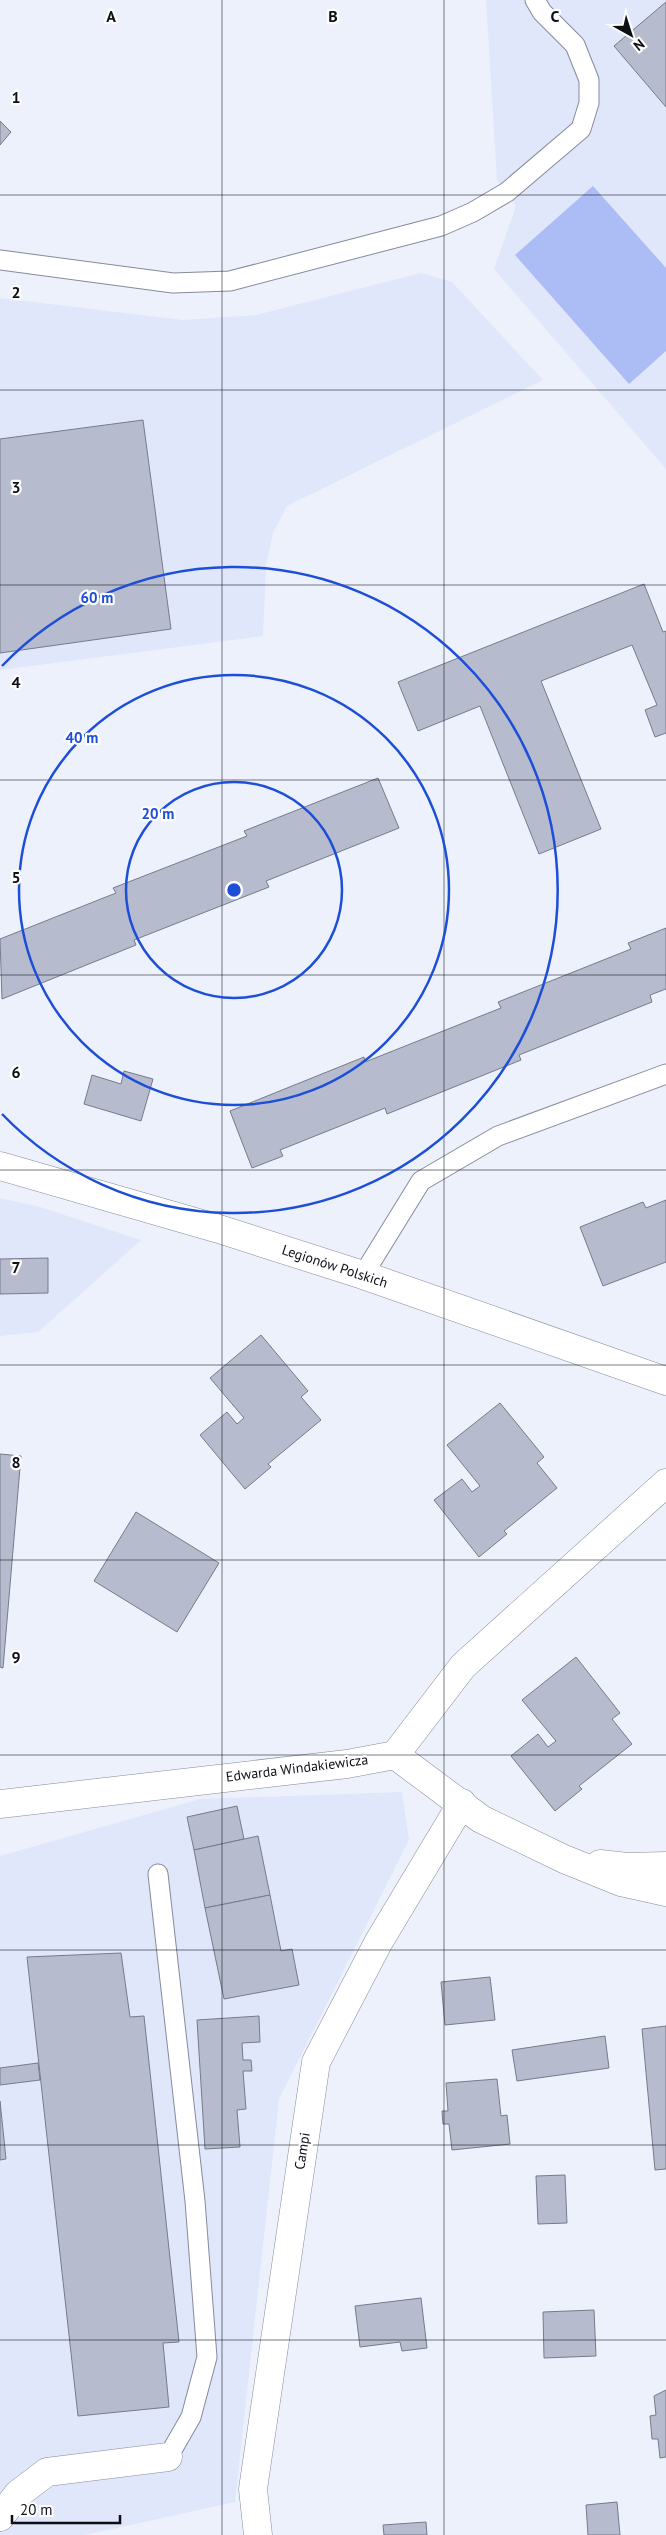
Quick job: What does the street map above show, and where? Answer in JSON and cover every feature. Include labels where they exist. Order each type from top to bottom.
[{"type":"street","name":"Legionów Polskich","points":[[0,1166],[219,1228],[363,1275],[666,1381]]},
{"type":"street","points":[[666,1483],[464,1666],[395,1755],[481,1819],[564,1859],[620,1882],[666,1892]]},
{"type":"street","name":"Edwarda Windakiewicza","points":[[0,1804],[347,1764],[395,1755]]},
{"type":"street","name":"Campi","points":[[258,2535],[253,2489],[316,2062],[378,1944],[462,1803]]},
{"type":"street","points":[[564,1859],[627,1867],[666,1866]]},
{"type":"street","points":[[0,2517],[18,2494],[47,2472],[168,2457]]},
{"type":"lane","points":[[0,260],[173,283],[230,281],[441,226],[473,212],[506,192],[581,129],[589,103],[590,80],[575,45],[542,12],[535,0]]},
{"type":"lane","points":[[363,1275],[422,1181],[498,1136],[666,1074]]},
{"type":"lane","points":[[158,1874],[195,2201],[207,2357],[191,2417],[168,2457]]},
{"type":"shaded area","points":[[486,0],[666,0],[666,469],[494,269],[516,206],[497,180]]},
{"type":"shaded area","points":[[593,186],[666,268],[666,351],[629,384],[515,255]]},
{"type":"shaded area","points":[[421,273],[452,282],[543,380],[287,506],[273,533],[266,566],[263,636],[0,670],[0,298],[183,320],[256,315]]},
{"type":"shaded area","points":[[0,1198],[40,1207],[141,1240],[38,1332],[0,1336]]},
{"type":"shaded area","points":[[402,1792],[409,1840],[279,2099],[235,2502],[85,2535],[0,2535],[0,1856],[200,1799]]},
{"type":"building","points":[[666,2],[666,107],[614,46]]},
{"type":"building","points":[[0,121],[11,132],[0,145]]},
{"type":"building","points":[[143,420],[171,629],[0,653],[0,439]]},
{"type":"building","points":[[644,584],[663,632],[666,631],[666,733],[655,737],[645,710],[657,705],[632,645],[541,681],[601,829],[539,854],[480,706],[418,731],[398,682]]},
{"type":"building","points":[[378,778],[399,828],[266,881],[269,887],[134,940],[136,945],[2,999],[0,939],[116,893],[113,888],[247,836],[244,831]]},
{"type":"building","points":[[666,928],[666,989],[650,995],[652,1002],[519,1055],[521,1060],[387,1114],[385,1108],[280,1150],[283,1156],[252,1168],[230,1111],[364,1057],[365,1062],[501,1008],[498,1002],[631,949],[628,943]]},
{"type":"building","points":[[124,1071],[153,1079],[141,1121],[84,1104],[92,1075],[121,1084]]},
{"type":"building","points":[[666,1200],[666,1262],[603,1286],[580,1227],[643,1202],[646,1208]]},
{"type":"building","points":[[48,1258],[48,1293],[0,1294],[0,1259]]},
{"type":"building","points":[[261,1335],[308,1391],[301,1397],[321,1420],[268,1464],[271,1467],[245,1489],[200,1435],[227,1412],[237,1424],[244,1418],[210,1378]]},
{"type":"building","points":[[500,1403],[544,1457],[537,1463],[557,1488],[504,1531],[507,1534],[479,1557],[434,1500],[462,1479],[472,1492],[480,1486],[447,1445]]},
{"type":"building","points":[[0,1454],[21,1456],[3,1668],[0,1667]]},
{"type":"building","points":[[136,1512],[219,1563],[177,1632],[94,1581]]},
{"type":"building","points":[[576,1657],[620,1713],[612,1719],[632,1744],[579,1786],[582,1789],[555,1811],[511,1756],[538,1734],[548,1747],[556,1741],[522,1700]]},
{"type":"building","points":[[237,1806],[244,1839],[194,1850],[187,1817]]},
{"type":"building","points":[[258,1836],[270,1895],[205,1908],[194,1850]]},
{"type":"building","points":[[270,1895],[281,1951],[292,1949],[299,1985],[224,1999],[205,1908]]},
{"type":"building","points":[[121,1953],[130,2017],[144,2016],[179,2342],[163,2343],[169,2407],[78,2416],[27,1957]]},
{"type":"building","points":[[490,1977],[495,2020],[445,2025],[441,1982]]},
{"type":"building","points":[[259,2016],[260,2042],[242,2043],[243,2060],[251,2060],[252,2071],[243,2071],[246,2109],[237,2110],[240,2147],[205,2149],[197,2020]]},
{"type":"building","points":[[666,2026],[666,2169],[655,2170],[642,2029]]},
{"type":"building","points":[[605,2036],[609,2068],[517,2081],[512,2050]]},
{"type":"building","points":[[38,2063],[40,2080],[0,2085],[0,2068]]},
{"type":"building","points":[[497,2079],[501,2116],[507,2115],[510,2144],[452,2150],[449,2124],[443,2124],[442,2111],[448,2111],[446,2083]]},
{"type":"building","points":[[0,2101],[6,2159],[0,2160]]},
{"type":"building","points":[[565,2175],[567,2223],[538,2224],[536,2176]]},
{"type":"building","points":[[421,2298],[427,2348],[402,2351],[400,2342],[360,2347],[355,2306]]},
{"type":"building","points":[[594,2310],[596,2356],[544,2358],[543,2312]]},
{"type":"building","points":[[666,2390],[666,2457],[660,2458],[658,2439],[652,2439],[650,2416],[656,2415],[654,2396]]},
{"type":"building","points":[[617,2502],[620,2535],[588,2535],[586,2505]]},
{"type":"building","points":[[426,2522],[427,2535],[384,2535],[383,2525]]}]
